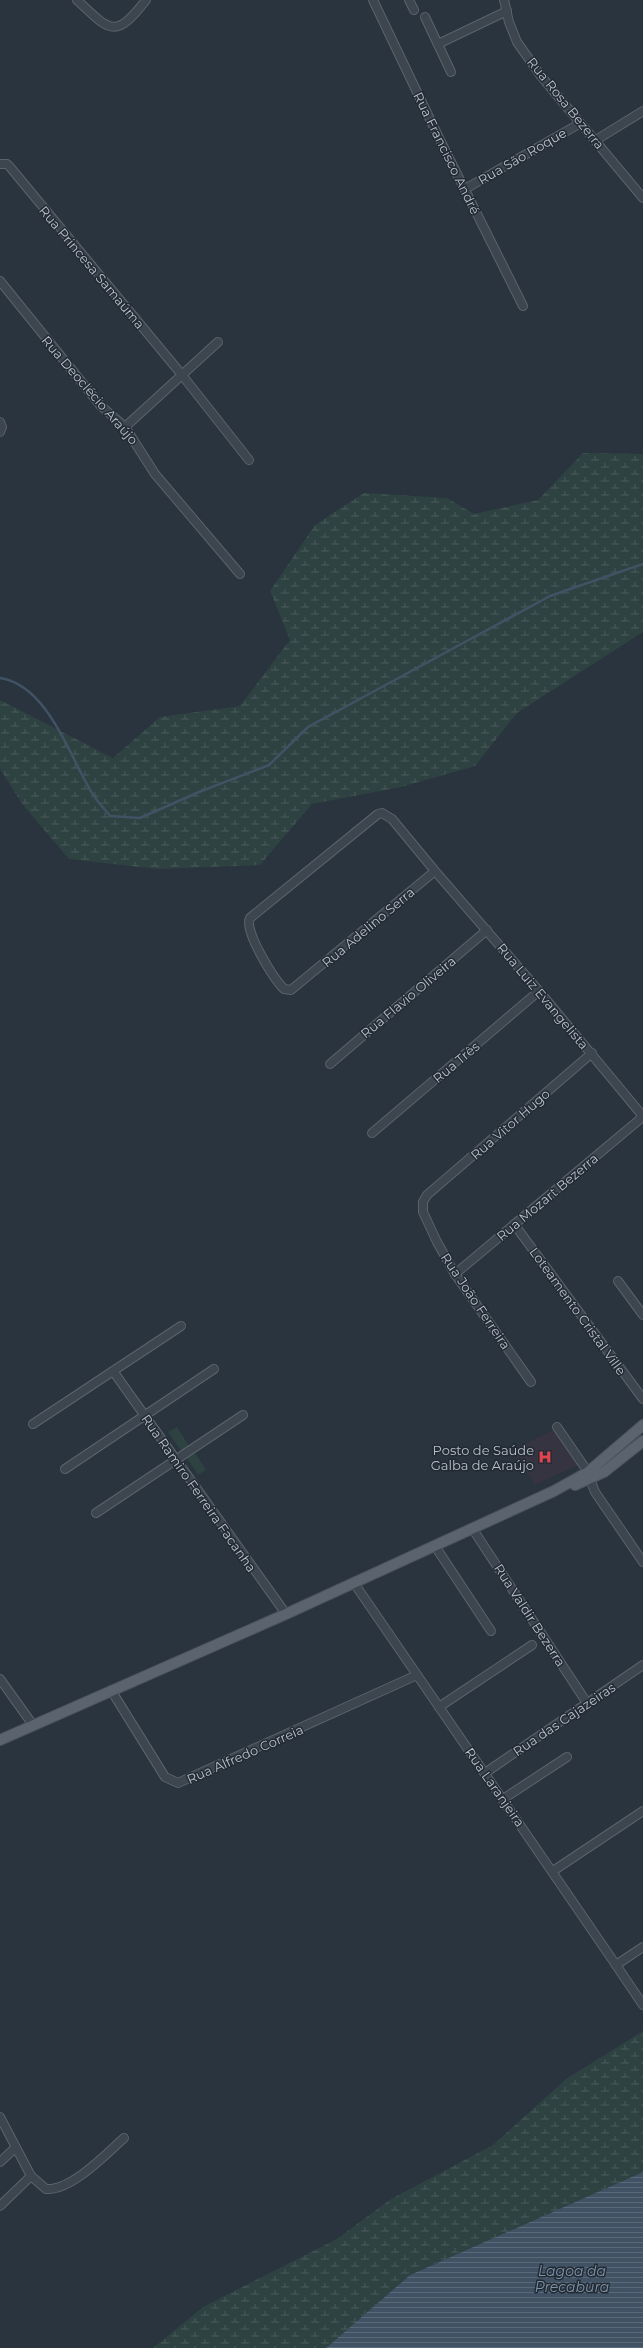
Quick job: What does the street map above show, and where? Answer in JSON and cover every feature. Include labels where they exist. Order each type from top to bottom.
[{"type":"main road","points":[[589,1476],[643,1425]]},
{"type":"main road","points":[[0,1740],[286,1614],[554,1491],[589,1476],[604,1472],[643,1441]]},
{"type":"street","points":[[77,0],[102,23],[115,27],[127,23],[146,0]]},
{"type":"street","name":"Rua Francisco André","points":[[373,0],[523,306]]},
{"type":"street","points":[[409,0],[414,10]]},
{"type":"street","name":"Rua Rosa Bezerra","points":[[504,0],[517,42],[541,76],[579,124],[596,140],[643,198]]},
{"type":"street","points":[[438,44],[507,11]]},
{"type":"street","points":[[425,17],[451,72]]},
{"type":"street","points":[[596,140],[643,111]]},
{"type":"street","name":"Rua São Roque","points":[[465,189],[579,124]]},
{"type":"street","name":"Rua Princesa Samaúma","points":[[0,164],[7,164],[10,167],[182,375],[249,460]]},
{"type":"street","name":"Rua Deoclécio Araújo","points":[[0,281],[101,406],[125,427],[155,474],[240,574]]},
{"type":"street","points":[[125,427],[218,342]]},
{"type":"street","points":[[0,422],[2,427],[0,432]]},
{"type":"street","name":"Rua Luiz Evangelista","points":[[297,986],[288,990],[282,986],[275,977],[252,937],[248,927],[250,918],[378,814],[382,813],[392,819],[436,873],[487,930],[592,1053],[642,1113],[639,1120]]},
{"type":"street","name":"Rua Adelino Serra","points":[[297,986],[436,873]]},
{"type":"street","name":"Rua Flavio Oliveira","points":[[330,1064],[487,930]]},
{"type":"street","name":"Rua Três","points":[[372,1133],[539,991]]},
{"type":"street","name":"Rua Vitor Hugo","points":[[427,1194],[592,1053]]},
{"type":"street","name":"Rua Mozart Bezerra","points":[[455,1274],[639,1120]]},
{"type":"street","name":"Rua João Ferreira","points":[[427,1194],[423,1202],[423,1212],[455,1274],[531,1382]]},
{"type":"street","name":"Loteamento Cristal Ville","points":[[514,1224],[643,1399]]},
{"type":"street","points":[[618,1280],[643,1315]]},
{"type":"street","points":[[33,1424],[182,1326]]},
{"type":"street","points":[[65,1469],[214,1369]]},
{"type":"street","name":"Rua Ramiro Ferreira Facanha","points":[[113,1371],[286,1614]]},
{"type":"street","points":[[96,1513],[243,1415]]},
{"type":"street","points":[[557,1427],[589,1476],[595,1492],[643,1562]]},
{"type":"street","name":"Rua Valdir Bezerra","points":[[472,1528],[587,1703]]},
{"type":"street","points":[[435,1546],[491,1631]]},
{"type":"street","name":"Rua Laranjeira","points":[[354,1583],[504,1799],[643,2005]]},
{"type":"street","points":[[439,1707],[532,1645]]},
{"type":"street","name":"Rua das Cajazeiras","points":[[485,1772],[643,1665]]},
{"type":"street","name":"Rua Alfredo Correia","points":[[111,1690],[165,1777],[178,1783],[417,1675]]},
{"type":"street","points":[[0,1679],[33,1725]]},
{"type":"street","points":[[504,1799],[567,1757]]},
{"type":"street","points":[[552,1871],[643,1811]]},
{"type":"street","points":[[616,1965],[643,1947]]},
{"type":"street","points":[[0,2118],[31,2176],[46,2189],[60,2186],[96,2162],[124,2138]]},
{"type":"street","points":[[0,2162],[15,2148]]},
{"type":"street","points":[[0,2206],[31,2176]]},
{"type":"shaded area","name":"Posto de Saúde Galba de Araújo","points":[[554,1430],[580,1464],[535,1485],[511,1450]]},
{"type":"green space","points":[[583,453],[643,454],[643,632],[517,713],[475,766],[401,787],[312,804],[260,865],[157,869],[69,859],[23,805],[0,769],[0,700],[113,758],[160,717],[240,706],[290,640],[270,591],[315,525],[364,493],[447,498],[474,514],[538,500]]},
{"type":"green space","points":[[177,1427],[189,1446],[181,1451],[168,1432]]},
{"type":"green space","points":[[195,1453],[206,1470],[198,1475],[187,1458]]},
{"type":"green space","points":[[643,2031],[643,2172],[410,2275],[326,2348],[153,2348],[203,2307],[337,2239],[391,2199],[493,2145],[566,2079]]},
{"type":"water","name":"Lagoa da Precabura","points":[[643,2172],[643,2348],[326,2348],[410,2275]]},
{"type":"waterway","points":[[0,678],[16,683],[30,693],[43,706],[63,738],[92,794],[110,816],[140,818],[199,792],[269,765],[308,727],[550,596],[643,564]]},
{"type":"place","name":"Posto de Saúde Galba de Araújo","points":[[545,1457]]}]
